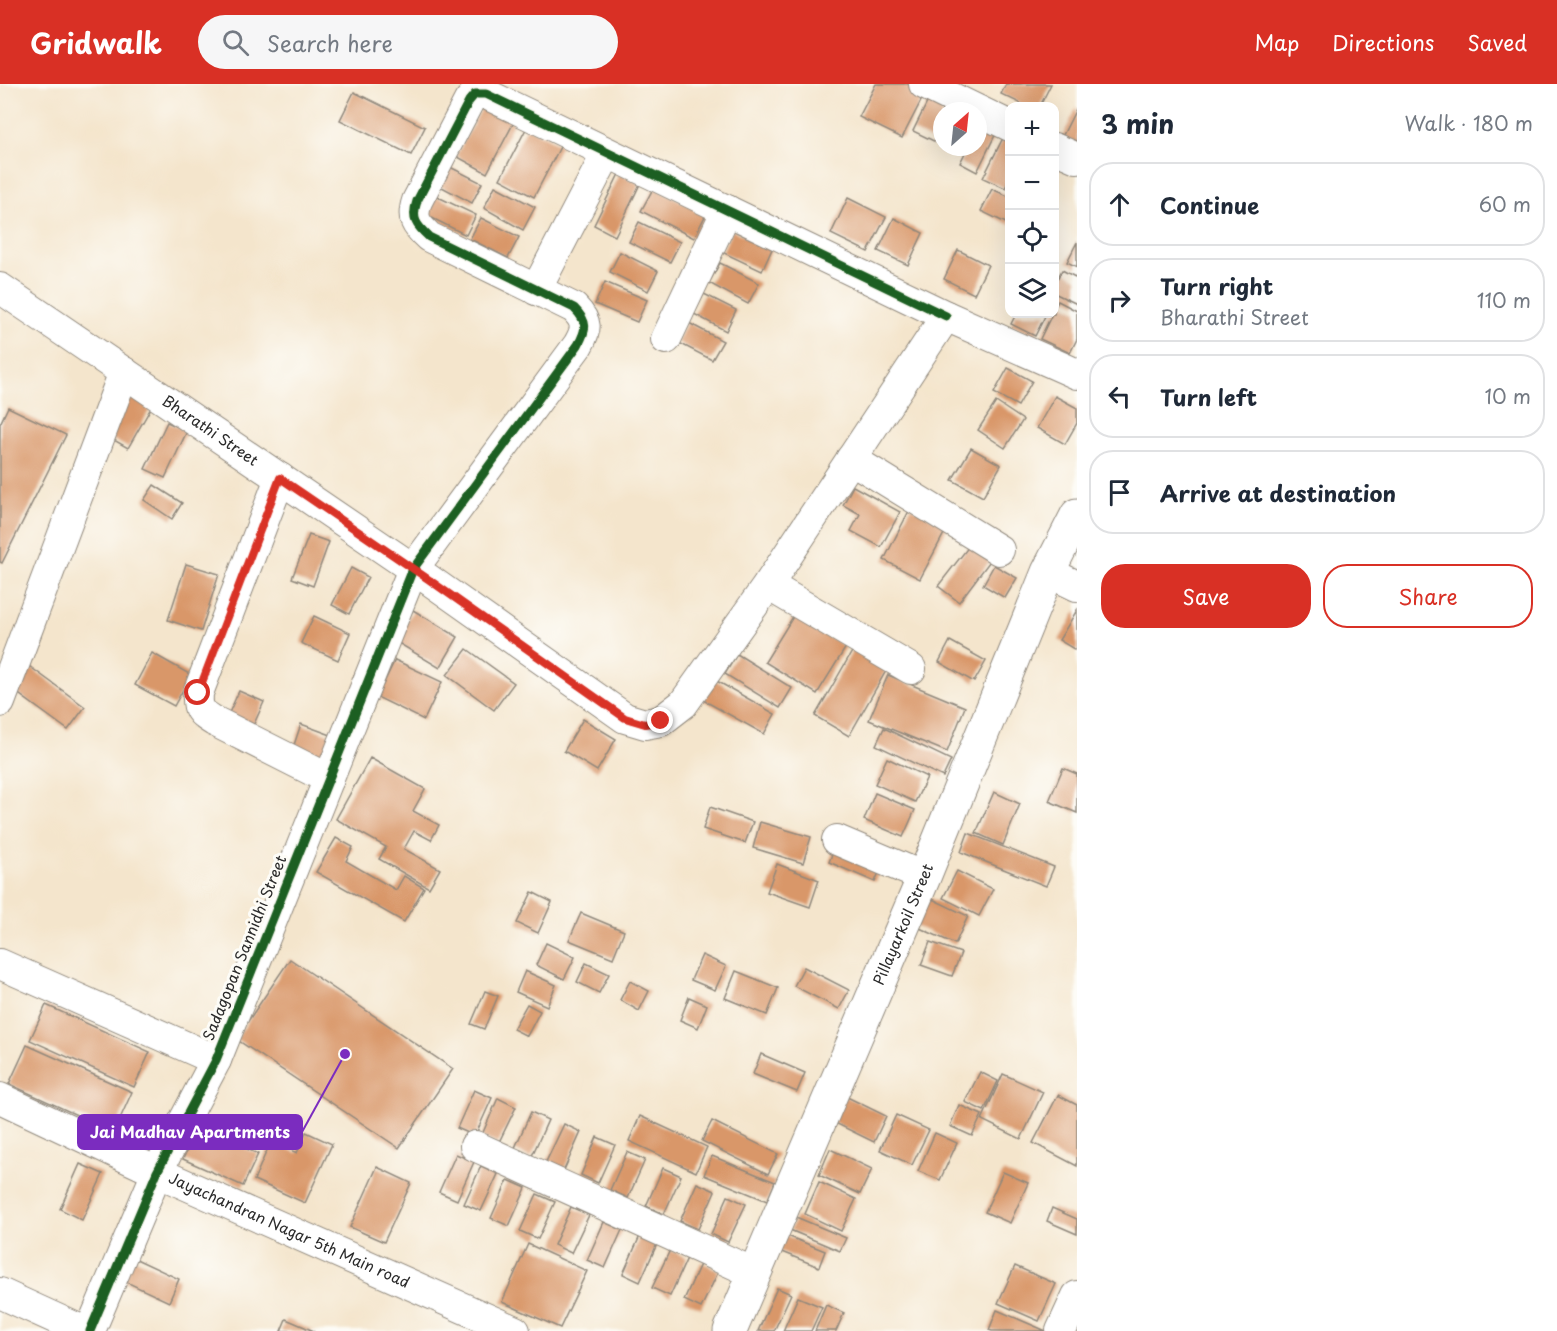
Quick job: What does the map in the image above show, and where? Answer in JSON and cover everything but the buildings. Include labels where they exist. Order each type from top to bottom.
[{"type":"street","points":[[924,84],[1005,124]]},
{"type":"street","points":[[607,153],[536,290],[429,237],[418,227],[414,211],[417,201],[469,101],[475,94],[486,94],[946,316],[1077,374]]},
{"type":"street","points":[[1059,150],[1077,159]]},
{"type":"street","points":[[666,339],[726,210]]},
{"type":"street","name":"Bharathi Street","points":[[0,288],[413,569],[625,718],[645,724],[661,721],[683,704],[768,585]]},
{"type":"street","name":"Sadagopan Sannidhi Street","points":[[90,1331],[157,1172],[216,1060],[413,569],[584,334],[585,325],[582,316],[574,309],[536,290]]},
{"type":"street","points":[[911,669],[768,585],[946,316]]},
{"type":"street","points":[[0,702],[124,372]]},
{"type":"street","points":[[851,459],[999,550]]},
{"type":"street","points":[[280,478],[198,693],[197,704],[202,713],[214,721],[329,779]]},
{"type":"street","name":"Pillayarkoil Street","points":[[730,1331],[924,877],[1048,572],[1077,515]]},
{"type":"street","points":[[1048,572],[1077,586]]},
{"type":"street","points":[[837,840],[924,877]]},
{"type":"street","points":[[0,964],[216,1060]]},
{"type":"street","name":"Jayachandran Nagar 5th Main road","points":[[0,1098],[157,1172],[515,1331]]},
{"type":"street","points":[[475,1146],[754,1274]]},
{"type":"street","points":[[0,1293],[83,1331]]},
{"type":"street","points":[[1061,1331],[1077,1296]]},
{"type":"cycle path","points":[[90,1331],[157,1172],[216,1060],[413,569],[578,345],[583,334],[584,322],[574,308],[429,237],[416,221],[417,201],[469,101],[475,94],[486,94],[946,316]]},
{"type":"place","name":"Jai Madhav Apartments","points":[[345,1054]]},
{"type":"route","points":[[198,693],[280,478],[625,718],[645,724],[661,721]]}]
